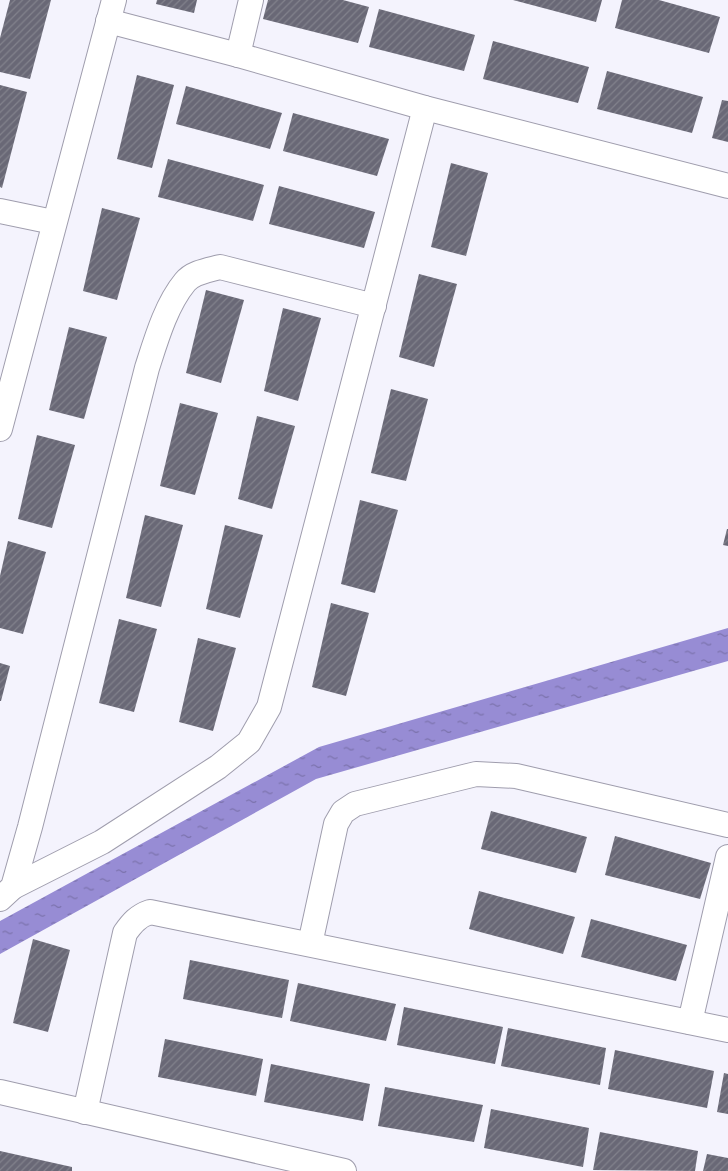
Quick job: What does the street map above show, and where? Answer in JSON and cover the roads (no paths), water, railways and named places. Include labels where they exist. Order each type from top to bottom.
[{"type":"street","points":[[238,55],[251,0]]},
{"type":"street","points":[[0,429],[53,222],[111,11],[238,55],[425,108],[728,186]]},
{"type":"street","points":[[7,893],[102,842],[218,767],[249,742],[269,707],[425,108]]},
{"type":"street","points":[[0,211],[53,222]]},
{"type":"street","points":[[7,893],[30,827],[147,368],[163,320],[186,281],[201,272],[220,267],[374,306]]},
{"type":"street","points":[[310,944],[336,824],[343,812],[355,804],[476,774],[516,776],[728,825]]},
{"type":"street","points":[[690,1022],[728,857]]},
{"type":"street","points":[[85,1112],[125,934],[132,922],[150,912],[728,1030]]},
{"type":"street","points":[[0,1092],[344,1171]]},
{"type":"water","points":[[728,628],[728,661],[316,779],[0,954],[0,921],[319,747]]}]
